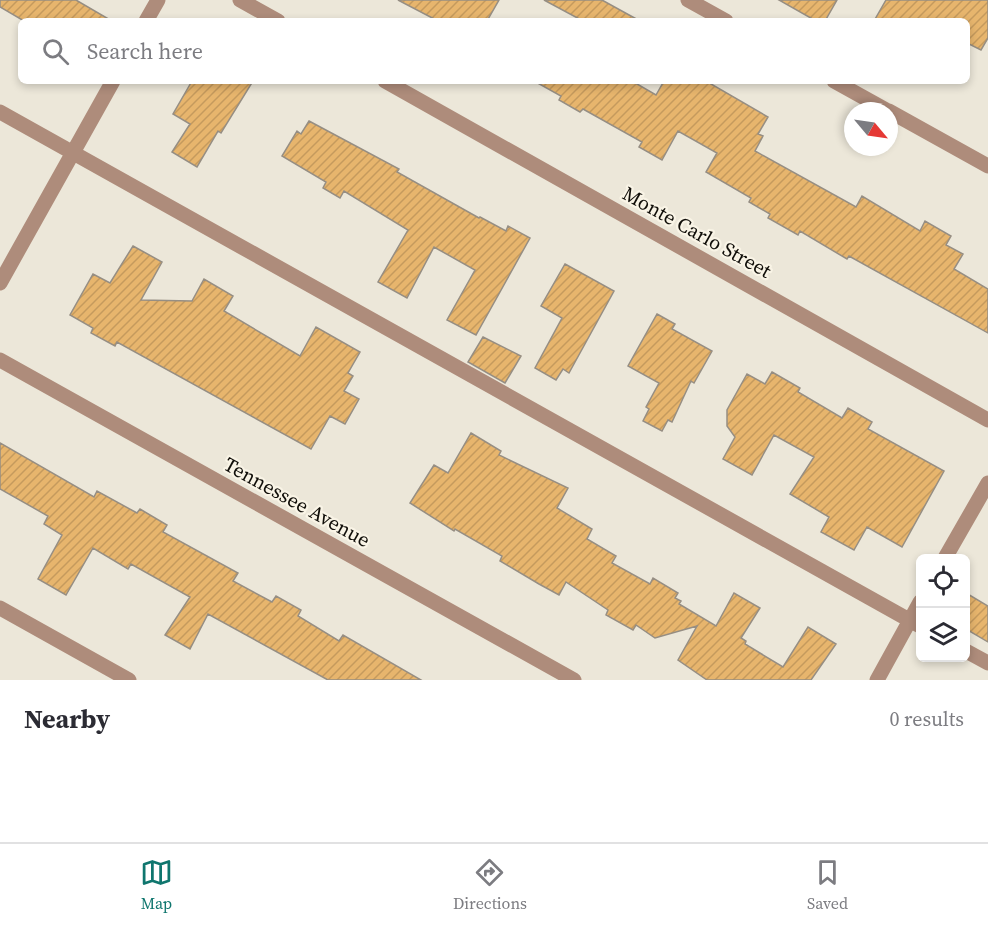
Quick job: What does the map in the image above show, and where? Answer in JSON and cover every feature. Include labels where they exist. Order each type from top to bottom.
[{"type":"street","points":[[148,18],[158,0]]},
{"type":"street","points":[[240,0],[273,18]]},
{"type":"street","points":[[688,0],[721,18]]},
{"type":"street","points":[[0,283],[111,84]]},
{"type":"street","name":"Monte Carlo Street","points":[[390,84],[988,420]]},
{"type":"street","points":[[840,84],[872,102]]},
{"type":"street","points":[[0,112],[915,623]]},
{"type":"street","points":[[898,116],[988,166]]},
{"type":"street","name":"Tennessee Avenue","points":[[0,360],[574,680]]},
{"type":"street","points":[[947,554],[988,483]]},
{"type":"street","points":[[0,608],[129,680]]},
{"type":"street","points":[[877,680],[915,623],[919,608]]},
{"type":"street","points":[[970,653],[988,663]]},
{"type":"building","points":[[0,0],[76,0],[107,18],[19,18],[0,7]]},
{"type":"building","points":[[398,0],[499,0],[489,18],[432,18]]},
{"type":"building","points":[[544,0],[602,0],[635,18],[577,18]]},
{"type":"building","points":[[779,0],[837,0],[827,18],[811,18]]},
{"type":"building","points":[[886,0],[988,0],[988,38],[981,50],[970,44],[970,18],[876,18]]},
{"type":"building","points":[[190,84],[251,84],[221,133],[218,131],[197,167],[172,152],[190,124],[173,114]]},
{"type":"building","points":[[539,84],[637,84],[656,95],[662,84],[711,84],[768,117],[758,134],[763,136],[755,151],[856,207],[862,196],[920,231],[925,221],[951,236],[946,245],[963,254],[954,269],[988,289],[988,333],[849,256],[847,259],[800,231],[798,235],[768,218],[770,214],[749,202],[751,198],[706,172],[717,153],[678,131],[662,160],[639,147],[642,142],[583,109],[580,112],[559,100],[561,96]]},
{"type":"building","points":[[309,121],[399,169],[397,172],[479,218],[506,231],[508,226],[530,238],[476,335],[447,320],[475,270],[434,247],[407,298],[378,282],[408,230],[344,191],[340,198],[323,188],[326,182],[282,156],[297,131],[301,134]]},
{"type":"building","points":[[133,246],[162,262],[141,300],[192,301],[204,279],[233,296],[224,311],[300,356],[316,327],[360,352],[348,373],[353,376],[344,391],[359,399],[345,424],[330,416],[311,449],[117,342],[115,346],[91,333],[93,328],[70,315],[93,274],[110,283]]},
{"type":"building","points":[[565,264],[614,291],[569,373],[563,369],[556,380],[535,368],[562,318],[541,306]]},
{"type":"building","points":[[657,314],[675,324],[672,329],[712,351],[694,383],[691,381],[672,422],[668,420],[662,431],[643,421],[649,409],[646,407],[659,383],[628,366]]},
{"type":"building","points":[[483,337],[521,356],[505,383],[468,362]]},
{"type":"building","points":[[772,372],[800,388],[798,392],[842,418],[848,408],[872,422],[868,429],[944,471],[902,547],[867,527],[854,550],[821,532],[829,517],[790,494],[814,457],[774,435],[752,475],[723,459],[735,437],[727,426],[727,410],[747,374],[765,384]]},
{"type":"building","points":[[471,433],[501,451],[499,455],[568,488],[557,508],[592,529],[587,539],[616,556],[612,563],[650,584],[653,578],[678,593],[675,598],[681,601],[679,604],[716,626],[734,593],[760,608],[741,638],[746,641],[745,644],[783,667],[808,627],[836,644],[811,680],[707,680],[678,660],[697,626],[655,638],[636,625],[633,630],[606,615],[608,610],[566,582],[559,595],[539,584],[500,561],[502,556],[455,529],[454,531],[410,503],[434,465],[448,473]]},
{"type":"building","points":[[0,443],[94,497],[97,491],[137,513],[140,509],[167,525],[163,532],[238,573],[233,581],[272,602],[276,596],[301,610],[298,616],[339,641],[343,635],[421,680],[328,680],[208,614],[190,649],[165,635],[190,597],[131,564],[128,569],[93,548],[66,595],[38,579],[62,535],[44,524],[48,516],[0,489]]},
{"type":"building","points":[[970,595],[988,606],[988,642],[970,631]]}]
